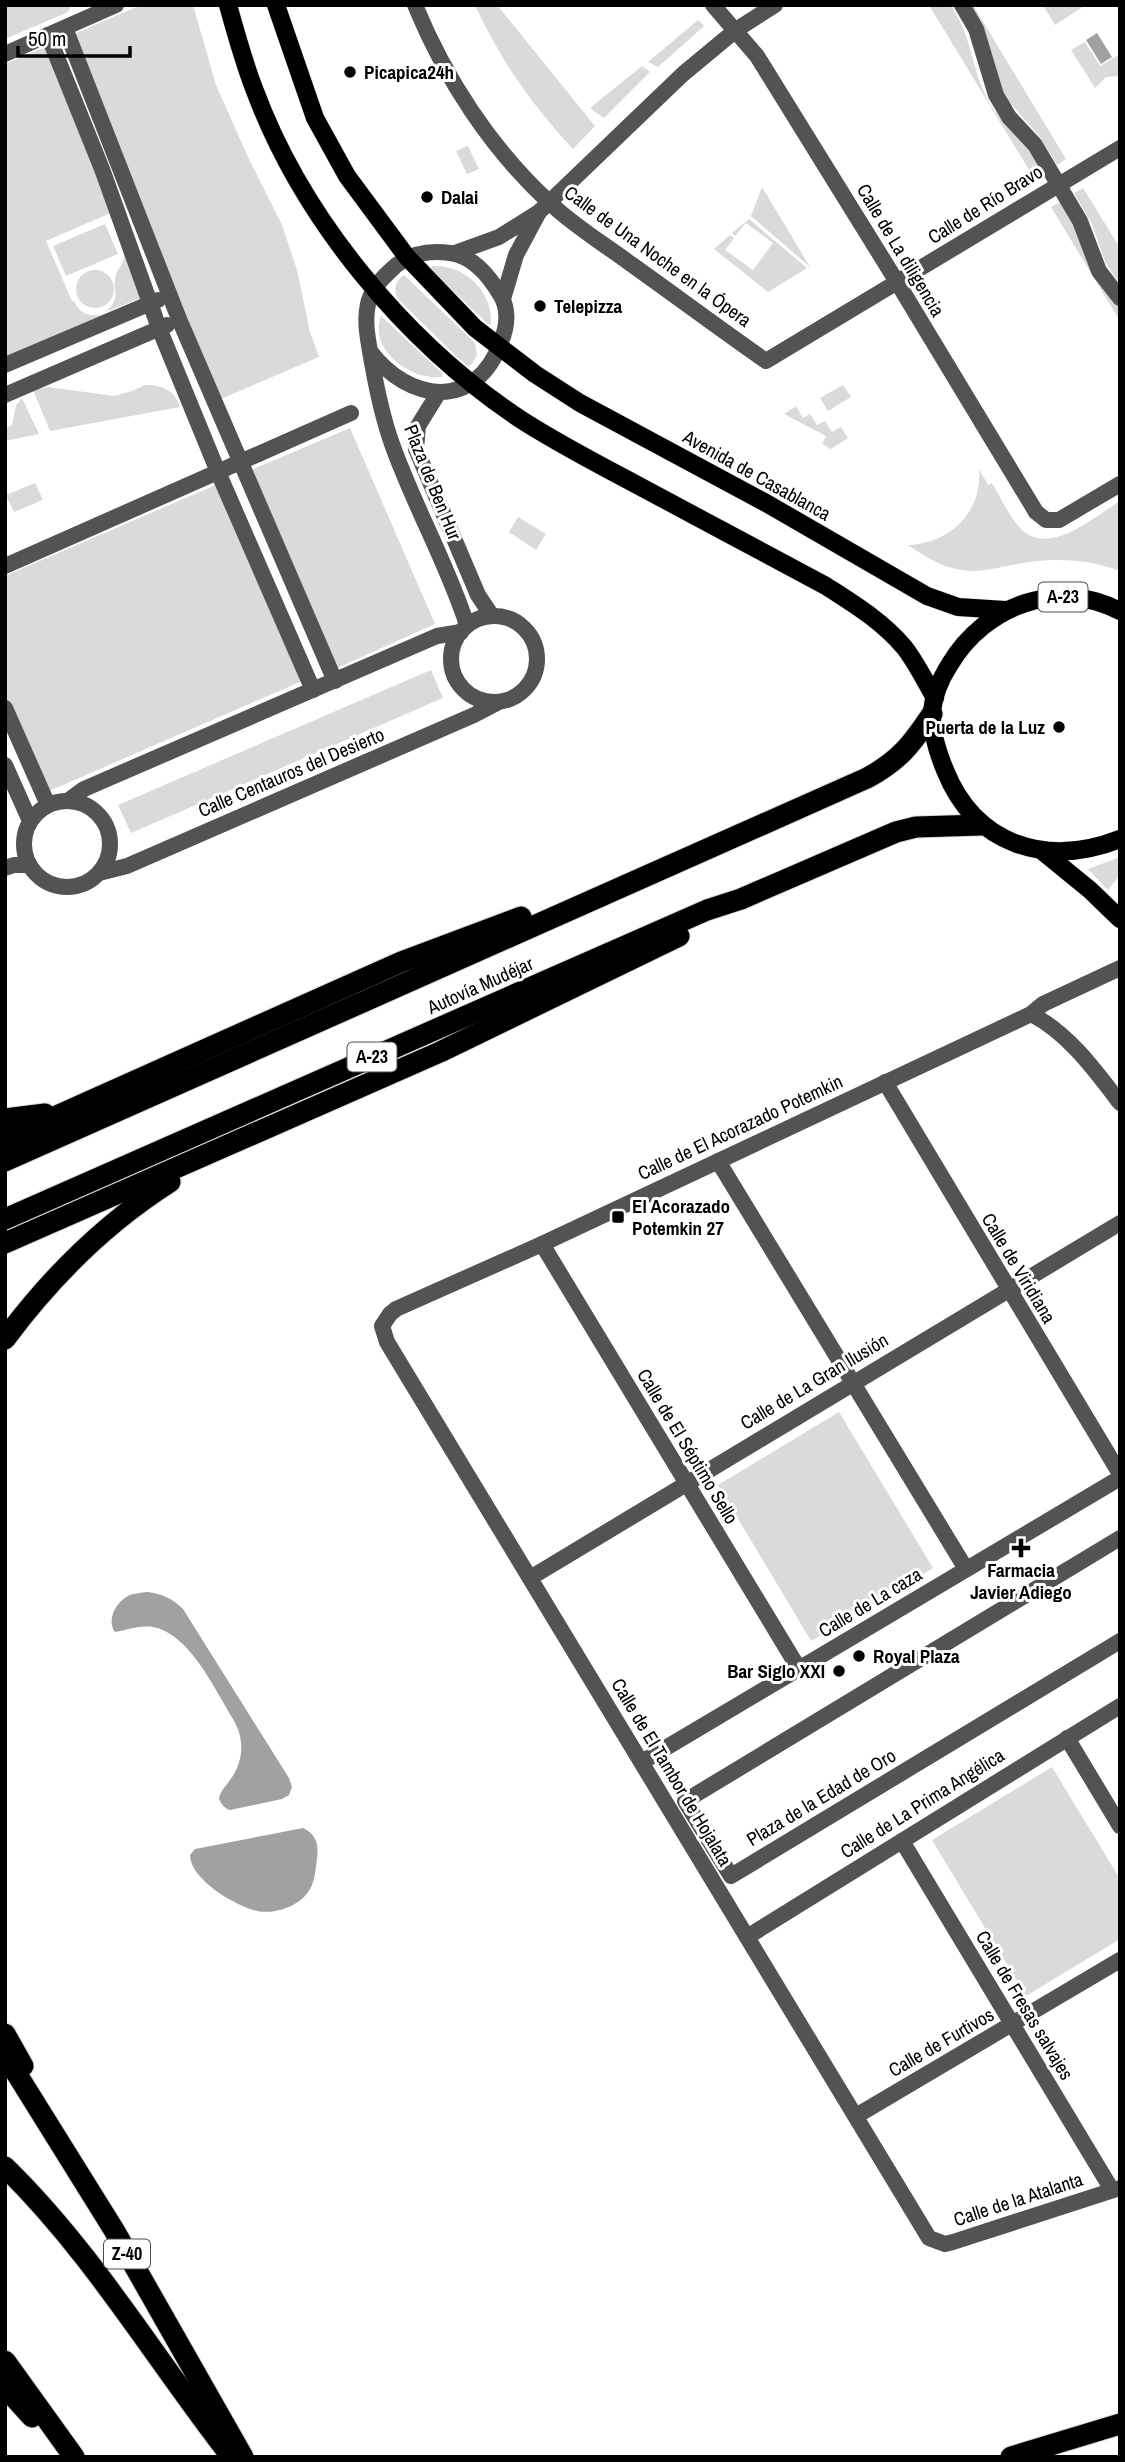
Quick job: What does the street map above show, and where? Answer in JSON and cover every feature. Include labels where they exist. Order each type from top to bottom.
[{"type":"highway","name":"Autovía Mudéjar","points":[[5,1161],[886,768],[904,753],[933,706]]},
{"type":"highway","name":"Autovía Mudéjar","points":[[5,1219],[707,910],[741,899],[896,832],[922,827],[981,825]]},
{"type":"highway","points":[[5,1139],[401,962],[607,884],[639,878]]},
{"type":"highway","points":[[5,1242],[440,1052],[674,940],[741,899]]},
{"type":"highway","points":[[5,1119],[74,1109]]},
{"type":"highway","points":[[5,1339],[26,1310],[75,1255],[137,1203],[185,1172],[267,1128]]},
{"type":"highway","points":[[5,2034],[114,2230]]},
{"type":"highway","name":"Z-40","points":[[5,2056],[114,2230],[243,2457]]},
{"type":"highway","points":[[5,2167],[41,2202],[114,2295],[232,2457]]},
{"type":"highway","points":[[5,2361],[74,2457]]},
{"type":"highway","points":[[5,2388],[67,2457]]},
{"type":"highway","points":[[1011,2457],[1120,2424]]},
{"type":"main road","points":[[228,5],[255,92],[280,147],[345,252],[400,318],[471,382],[521,419],[570,449],[826,586],[864,611],[903,646],[933,706]]},
{"type":"main road","name":"Avenida de Casablanca","points":[[276,5],[315,118],[346,176],[407,257],[464,317],[499,347],[580,403],[766,503],[927,596],[958,607],[1005,610]]},
{"type":"main road","name":"A-23","points":[[1120,611],[1088,600],[1064,597],[1044,598],[1005,610],[985,623],[962,645],[945,671],[933,706],[937,746],[950,783],[961,803],[981,825],[1013,842],[1041,850],[1074,851],[1097,848],[1120,839]]},
{"type":"main road","points":[[1041,850],[1090,890],[1120,919]]},
{"type":"street","points":[[78,5],[69,26],[179,320],[335,681]]},
{"type":"street","points":[[5,54],[116,5]]},
{"type":"street","name":"Calle de Una Noche en la Ópera","points":[[415,5],[429,40],[461,96],[544,207],[765,361]]},
{"type":"street","name":"Calle de La diligencia","points":[[713,5],[757,56],[1032,507],[1046,520],[1063,518],[1120,484]]},
{"type":"street","points":[[454,254],[499,237],[544,207],[683,74],[736,30],[775,5]]},
{"type":"street","points":[[962,5],[976,29],[996,95],[1009,117],[1035,145],[1080,221],[1099,271],[1120,298]]},
{"type":"street","points":[[48,35],[102,169],[159,328],[313,690]]},
{"type":"street","name":"Calle de Río Bravo","points":[[765,361],[1120,148]]},
{"type":"street","points":[[503,299],[485,273],[465,258],[434,252],[407,257],[374,289],[366,314],[370,351],[397,379],[417,388],[439,392],[457,389],[471,382],[485,370],[499,347],[506,321],[503,299],[516,255],[544,207]]},
{"type":"street","points":[[5,365],[170,295]]},
{"type":"street","points":[[5,395],[179,320]]},
{"type":"street","name":"Plaza de Ben Hur","points":[[370,351],[379,397],[393,445],[454,588],[464,628]]},
{"type":"street","name":"Plaza de Ben Hur","points":[[439,392],[418,426],[416,449],[478,595],[492,616]]},
{"type":"street","points":[[5,566],[351,413]]},
{"type":"street","points":[[69,800],[90,807],[104,822],[109,832],[109,854],[99,873],[85,883],[64,887],[45,881],[29,864],[24,848],[30,821],[48,805],[69,800],[84,789],[437,636],[492,616],[505,617],[518,623],[528,632],[538,657],[531,683],[522,693],[497,703],[472,697],[463,689],[455,679],[451,654],[454,642],[464,628]]},
{"type":"street","name":"Calle Centauros del Desierto","points":[[99,873],[127,866],[497,703]]},
{"type":"street","points":[[5,708],[48,805]]},
{"type":"street","points":[[5,765],[30,821]]},
{"type":"street","points":[[5,868],[29,864]]},
{"type":"street","name":"Calle de El Acorazado Potemkin","points":[[382,1326],[396,1310],[718,1161],[1120,968]]},
{"type":"street","points":[[1031,1013],[1060,1033],[1120,1103]]},
{"type":"street","name":"Calle de Viridiana","points":[[885,1082],[1120,1476]]},
{"type":"street","points":[[718,1161],[966,1569]]},
{"type":"street","name":"Calle de La Gran Ilusión","points":[[530,1578],[1120,1223]]},
{"type":"street","name":"Calle de El Séptimo Sello","points":[[542,1244],[799,1669]]},
{"type":"street","name":"Calle de El Tambor de Hojalata","points":[[382,1326],[387,1342],[929,2238]]},
{"type":"street","name":"Calle de La caza","points":[[642,1762],[1120,1476]]},
{"type":"street","name":"Plaza de la Edad de Oro","points":[[1120,1538],[685,1801],[731,1877],[1120,1641]]},
{"type":"street","name":"Calle de La Prima Angélica","points":[[747,1937],[1120,1706]]},
{"type":"street","points":[[1067,1738],[1120,1826]]},
{"type":"street","name":"Calle de Fresas salvajes","points":[[902,1841],[1012,2025],[1116,2189]]},
{"type":"street","name":"Calle de Furtivos","points":[[856,2116],[1120,1960]]},
{"type":"street","name":"Calle de la Atalanta","points":[[929,2238],[945,2244],[953,2242],[1116,2189]]},
{"type":"shaded area","points":[[5,5],[71,5],[68,12],[5,39]]},
{"type":"shaded area","points":[[141,5],[193,5],[216,85],[282,225],[297,270],[310,332],[319,357],[221,399],[157,247],[74,34]]},
{"type":"shaded area","points":[[475,5],[497,5],[595,126],[573,149],[518,81],[495,45]]},
{"type":"shaded area","points":[[929,5],[950,5],[963,28],[988,100],[1028,149],[1043,173],[1034,178]]},
{"type":"shaded area","points":[[971,5],[1066,159],[1057,165],[1040,137],[1004,96],[983,29]]},
{"type":"shaded area","points":[[1043,5],[1086,5],[1055,25]]},
{"type":"shaded area","points":[[698,20],[704,26],[658,67],[648,62]]},
{"type":"shaded area","points":[[1097,33],[1112,57],[1101,64],[1086,40]]},
{"type":"shaded area","points":[[1085,42],[1100,66],[1120,54],[1120,76],[1106,77],[1095,88],[1071,50]]},
{"type":"shaded area","points":[[45,47],[113,212],[46,241],[72,301],[85,314],[102,315],[5,357],[5,64]]},
{"type":"shaded area","points":[[642,66],[650,72],[604,118],[590,108]]},
{"type":"shaded area","points":[[468,146],[479,169],[467,174],[456,151]]},
{"type":"shaded area","points":[[762,187],[810,267],[751,216]]},
{"type":"shaded area","points":[[1083,188],[1120,248],[1120,284],[1105,262],[1092,224],[1074,193]]},
{"type":"shaded area","points":[[1060,202],[1072,222],[1094,277],[1120,308],[1120,321],[1051,207]]},
{"type":"shaded area","points":[[749,219],[807,268],[768,292],[714,249],[730,235],[734,238],[725,250],[753,270],[773,243],[746,223],[735,236],[732,233]]},
{"type":"shaded area","points":[[105,224],[118,254],[66,276],[53,246]]},
{"type":"shaded area","points":[[124,254],[143,297],[106,312],[115,298],[116,275]]},
{"type":"shaded area","points":[[432,266],[455,270],[474,282],[487,301],[491,324],[431,270]]},
{"type":"shaded area","points":[[95,270],[108,276],[114,289],[108,302],[95,308],[82,302],[76,289],[82,276]]},
{"type":"shaded area","points":[[404,275],[475,343],[477,355],[471,365],[468,366],[458,358],[398,299],[396,286]]},
{"type":"shaded area","points":[[381,316],[443,374],[442,377],[418,374],[395,361],[381,340]]},
{"type":"shaded area","points":[[145,385],[167,390],[175,396],[180,407],[50,431],[33,390],[48,387],[114,396]]},
{"type":"shaded area","points":[[843,385],[851,397],[828,411],[820,398]]},
{"type":"shaded area","points":[[22,398],[39,434],[5,441],[5,429],[12,425],[16,405]]},
{"type":"shaded area","points":[[796,406],[803,418],[810,414],[817,425],[825,421],[832,432],[841,427],[848,438],[831,449],[822,444],[826,436],[784,414]]},
{"type":"shaded area","points":[[350,428],[435,624],[337,668],[251,470]]},
{"type":"shaded area","points":[[979,469],[988,485],[992,483],[1018,525],[1033,537],[1045,539],[1072,531],[1120,501],[1120,571],[1098,564],[1064,560],[966,571],[937,562],[908,545],[937,539],[960,523],[975,499],[979,485]]},
{"type":"shaded area","points":[[35,483],[43,500],[14,512],[6,495]]},
{"type":"shaded area","points":[[218,484],[302,681],[47,792],[5,696],[5,576]]},
{"type":"shaded area","points":[[518,517],[546,534],[536,550],[509,532]]},
{"type":"shaded area","points":[[431,670],[443,698],[131,833],[118,805]]},
{"type":"shaded area","points":[[1120,857],[1120,875],[1108,890],[1088,869]]},
{"type":"shaded area","points":[[839,1412],[933,1568],[811,1641],[718,1485]]},
{"type":"shaded area","points":[[147,1592],[167,1597],[183,1609],[289,1778],[292,1787],[289,1795],[282,1799],[230,1810],[222,1805],[219,1799],[235,1773],[241,1742],[237,1727],[210,1679],[179,1640],[166,1632],[153,1627],[139,1627],[115,1632],[112,1627],[112,1617],[120,1602],[130,1595]]},
{"type":"shaded area","points":[[1052,1767],[1120,1879],[1120,1939],[1026,1996],[932,1840]]},
{"type":"shaded area","points":[[303,1828],[314,1836],[317,1844],[314,1879],[303,1898],[281,1910],[257,1911],[237,1904],[205,1882],[192,1864],[190,1855],[195,1849]]},
{"type":"place","name":"Picapica24h","points":[[350,72]]},
{"type":"place","name":"Dalai","points":[[427,197]]},
{"type":"place","name":"Telepizza","points":[[540,306]]},
{"type":"place","name":"Puerta de la Luz","points":[[1059,727]]},
{"type":"place","name":"El Acorazado Potemkin 27","points":[[618,1217]]},
{"type":"place","name":"Farmacia Javier Adiego","points":[[1021,1548]]},
{"type":"place","name":"Royal Plaza","points":[[859,1656]]},
{"type":"place","name":"Bar Siglo XXI","points":[[839,1671]]}]
